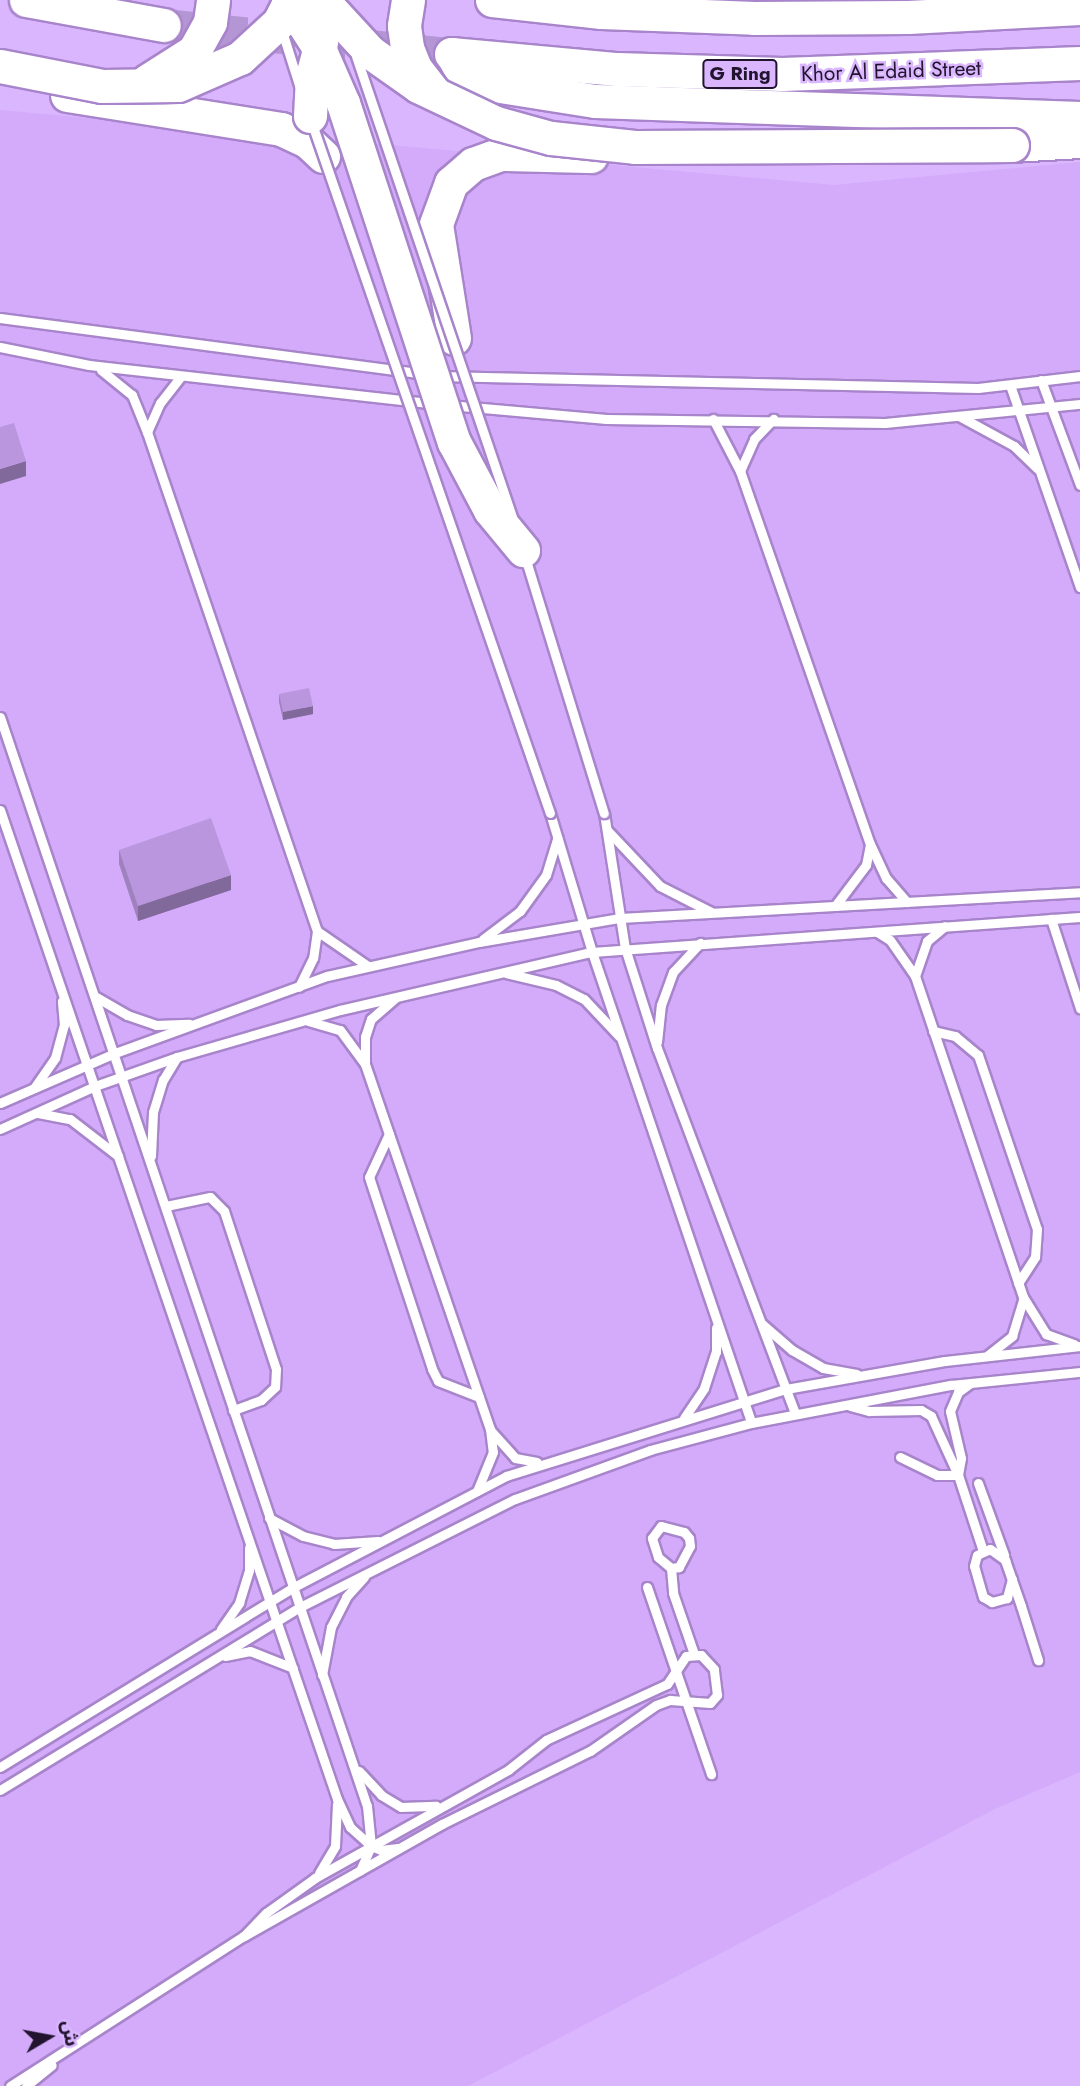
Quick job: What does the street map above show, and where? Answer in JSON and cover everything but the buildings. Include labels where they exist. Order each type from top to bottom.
[{"type":"highway","points":[[26,0],[164,25]]},
{"type":"highway","points":[[128,88],[168,72],[194,51],[210,22],[213,0]]},
{"type":"highway","points":[[408,0],[407,48],[428,86],[444,101]]},
{"type":"highway","points":[[492,0],[601,12],[831,18],[1080,8]]},
{"type":"highway","points":[[601,12],[680,0]]},
{"type":"highway","points":[[6,68],[76,83],[128,88],[178,85],[221,70],[258,44],[284,7],[319,48],[343,103],[454,442],[490,510],[523,550]]},
{"type":"highway","points":[[310,116],[319,48],[337,9],[393,70],[444,101],[496,123],[551,138],[635,147],[718,148],[1012,145],[1080,141]]},
{"type":"highway","name":"Khor Al Edaid Street","points":[[1080,63],[782,74],[617,69],[452,54],[461,70],[481,83],[595,101],[1080,118]]},
{"type":"highway","points":[[6,68],[42,86],[76,97],[281,129],[307,141],[323,156]]},
{"type":"highway","points":[[454,338],[436,224],[444,195],[461,172],[501,154],[652,157],[718,148]]},
{"type":"lane","points":[[284,7],[310,116],[323,156],[558,836],[592,952],[751,1423]]},
{"type":"lane","points":[[337,9],[454,338],[523,550],[604,813],[625,948],[657,1048],[795,1414]]},
{"type":"lane","points":[[0,318],[452,377],[978,388],[1080,376]]},
{"type":"lane","points":[[0,347],[89,365],[180,377],[606,419],[773,419],[885,424],[1080,404]]},
{"type":"lane","points":[[89,365],[119,381],[132,396],[147,432],[317,931],[313,958],[299,987]]},
{"type":"lane","points":[[147,432],[160,403],[180,377]]},
{"type":"lane","points":[[1041,380],[1080,485]]},
{"type":"lane","points":[[1010,384],[1080,587]]},
{"type":"lane","points":[[957,415],[1014,446],[1038,469]]},
{"type":"lane","points":[[713,419],[740,471],[870,844],[886,878],[907,902]]},
{"type":"lane","points":[[740,471],[754,439],[773,419]]},
{"type":"lane","points":[[0,718],[96,996],[298,1608],[355,1766],[371,1823],[371,1846],[359,1872]]},
{"type":"lane","points":[[0,810],[337,1799],[350,1826],[371,1846],[381,1850],[402,1847]]},
{"type":"lane","points":[[608,831],[660,886],[713,913]]},
{"type":"lane","points":[[480,942],[526,902],[546,875],[558,836]]},
{"type":"lane","points":[[835,906],[866,865],[870,844]]},
{"type":"lane","points":[[0,1103],[115,1054],[299,987],[368,966],[480,942],[620,918],[1080,892]]},
{"type":"lane","points":[[0,1129],[94,1086],[177,1057],[400,995],[592,952],[1080,917]]},
{"type":"lane","points":[[1051,919],[1080,1008]]},
{"type":"lane","points":[[915,976],[928,941],[945,926]]},
{"type":"lane","points":[[317,931],[368,966]]},
{"type":"lane","points":[[875,931],[891,940],[915,976],[1023,1297],[1046,1334],[1080,1346]]},
{"type":"lane","points":[[657,1048],[661,1005],[673,972],[700,943]]},
{"type":"lane","points":[[501,972],[556,985],[584,999],[621,1039]]},
{"type":"lane","points":[[34,1088],[55,1058],[64,1025],[60,986]]},
{"type":"lane","points":[[365,1065],[371,1019],[400,995]]},
{"type":"lane","points":[[96,996],[127,1015],[156,1025],[198,1023]]},
{"type":"lane","points":[[302,1021],[340,1030],[365,1065],[490,1429],[492,1452],[477,1491]]},
{"type":"lane","points":[[933,1031],[955,1036],[978,1055],[1029,1204],[1038,1242],[1018,1283]]},
{"type":"lane","points":[[151,1161],[153,1112],[163,1080],[177,1057]]},
{"type":"lane","points":[[36,1112],[70,1119],[118,1156]]},
{"type":"lane","points":[[389,1134],[369,1177],[432,1369],[439,1381],[480,1397]]},
{"type":"lane","points":[[166,1206],[211,1198],[224,1211],[276,1369],[275,1387],[261,1400],[233,1410]]},
{"type":"lane","points":[[984,1357],[1012,1336],[1023,1297]]},
{"type":"lane","points":[[684,1418],[704,1388],[716,1352],[716,1319]]},
{"type":"lane","points":[[761,1323],[792,1350],[824,1368],[865,1375]]},
{"type":"lane","points":[[0,1767],[292,1588],[477,1491],[547,1462],[786,1389],[984,1357],[1080,1346]]},
{"type":"lane","points":[[0,1790],[298,1608],[515,1499],[650,1450],[751,1423],[970,1383],[1080,1372]]},
{"type":"lane","points":[[958,1475],[961,1458],[950,1411],[958,1392],[970,1383]]},
{"type":"lane","points":[[845,1405],[869,1411],[921,1410],[931,1416],[958,1475],[983,1550],[974,1566],[983,1597],[992,1602],[1007,1598],[1012,1579]]},
{"type":"lane","points":[[490,1429],[515,1458],[547,1462]]},
{"type":"lane","points":[[900,1457],[937,1475],[958,1475]]},
{"type":"lane","points":[[978,1483],[1038,1660]]},
{"type":"lane","points":[[269,1518],[303,1536],[334,1544],[383,1540]]},
{"type":"lane","points":[[671,1568],[685,1559],[689,1538],[684,1532],[661,1526],[652,1538],[657,1557],[671,1568],[673,1593],[694,1654]]},
{"type":"lane","points":[[219,1633],[239,1603],[250,1570],[248,1536]]},
{"type":"lane","points":[[983,1550],[999,1552],[1005,1560]]},
{"type":"lane","points":[[322,1676],[331,1627],[346,1597],[369,1572]]},
{"type":"lane","points":[[647,1587],[711,1774]]},
{"type":"lane","points":[[217,1657],[250,1651],[293,1668]]},
{"type":"lane","points":[[244,1936],[266,1913],[315,1878],[508,1770],[546,1741],[588,1717],[654,1691],[677,1674],[679,1664],[694,1654]]},
{"type":"lane","points":[[9,2086],[244,1936],[402,1847],[590,1751],[656,1704],[670,1700],[688,1704],[710,1703],[717,1695],[714,1669],[707,1658],[694,1654]]},
{"type":"lane","points":[[355,1766],[381,1796],[401,1807],[445,1804]]},
{"type":"lane","points":[[315,1878],[335,1846],[337,1799]]},
{"type":"lane","points":[[26,2086],[89,2036]]},
{"type":"shaded area","points":[[0,110],[834,185],[1080,162],[1080,1772],[995,1809],[468,2086],[0,2086]]},
{"type":"tunnel","points":[[164,25],[451,54]]}]
